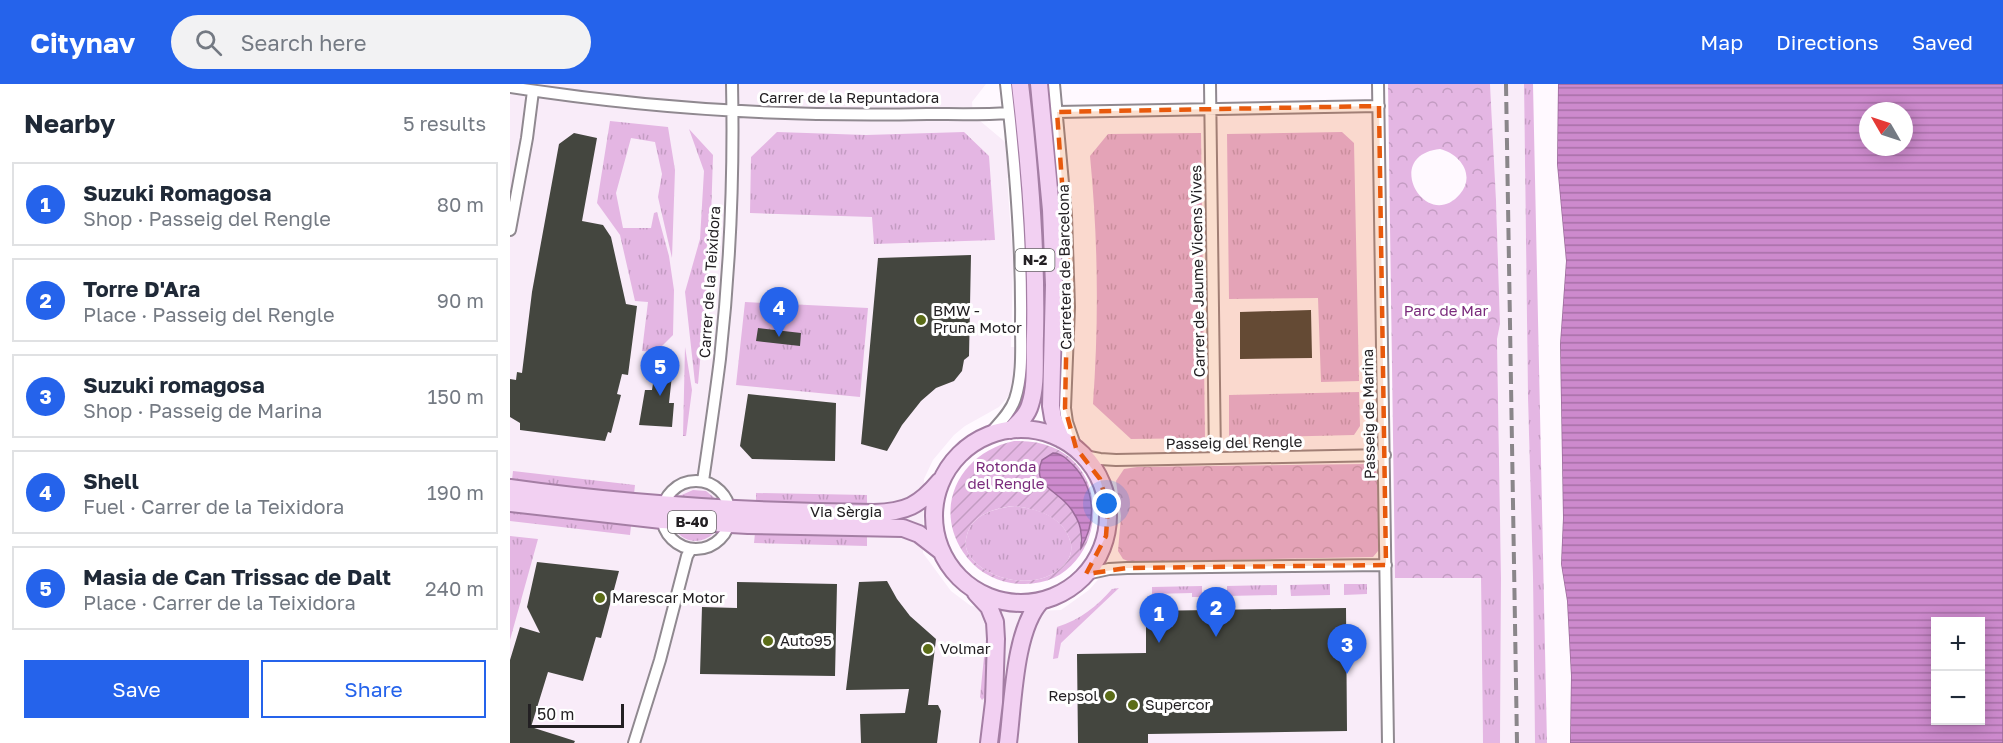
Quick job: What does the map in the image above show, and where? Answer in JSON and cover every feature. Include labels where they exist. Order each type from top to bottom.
[{"type":"main road","name":"N-2","points":[[1011,430],[1021,420],[1031,404],[1035,324],[1033,212],[1020,84]]},
{"type":"main road","name":"N-2","points":[[1039,84],[1051,210],[1053,274],[1051,406],[1053,418],[1062,439]]},
{"type":"main road","points":[[971,588],[998,600],[1012,603],[1041,601],[1070,589],[1086,574],[1102,550],[1108,522],[1106,493],[1094,467],[1080,452],[1062,439],[1031,430],[1011,430],[988,436],[971,445],[957,458],[946,473],[936,498],[935,525],[941,551],[949,565],[989,607],[995,622],[995,671],[989,743]]},
{"type":"main road","name":"Via Sèrgia","points":[[729,517],[812,512],[894,512],[910,508],[918,502],[946,473]]},
{"type":"main road","name":"Via Sèrgia","points":[[510,488],[662,513]]},
{"type":"main road","name":"Via Sèrgia","points":[[510,504],[903,528],[919,534],[941,551]]},
{"type":"main road","points":[[1008,743],[1019,652],[1034,609],[1041,601]]},
{"type":"street","name":"Carrer de la Teixidora","points":[[703,481],[727,291],[733,162],[732,84]]},
{"type":"street","points":[[988,436],[1014,402],[1020,376],[1019,214],[1006,84]]},
{"type":"street","name":"Carretera de Barcelona","points":[[1054,84],[1065,195],[1068,277],[1065,408],[1067,422],[1080,452]]},
{"type":"street","name":"Carrer de Jaume Vicens Vives","points":[[1210,84],[1215,458]]},
{"type":"street","name":"Passeig de Marina","points":[[1378,84],[1388,743]]},
{"type":"street","name":"Carrer de la Repuntadora","points":[[510,87],[594,100],[733,112],[870,115],[1009,113]]},
{"type":"street","points":[[510,230],[533,91]]},
{"type":"street","points":[[1057,112],[1379,106]]},
{"type":"street","name":"Passeig del Rengle","points":[[1080,452],[1116,460],[1384,455]]},
{"type":"street","points":[[693,480],[703,481],[718,488],[728,501],[729,517],[725,534],[719,541],[701,549],[691,549],[675,543],[664,529],[662,513],[667,496],[674,488],[693,480]]},
{"type":"street","points":[[634,743],[655,680],[691,549]]},
{"type":"street","points":[[1086,574],[1127,568],[1386,565]]},
{"type":"highlighted area","points":[[1379,106],[1386,565],[1127,568],[1086,574],[1106,536],[1108,507],[1100,479],[1076,448],[1065,408],[1068,267],[1057,112]]},
{"type":"shaded area","points":[[510,84],[986,84],[972,102],[973,115],[1010,146],[1013,176],[1007,178],[1013,261],[1011,347],[1017,347],[1014,388],[1007,398],[999,407],[965,426],[954,435],[933,460],[924,479],[923,553],[951,591],[971,606],[1014,612],[1061,610],[1089,590],[1108,568],[1395,565],[1396,578],[1481,577],[1483,743],[510,743]]},
{"type":"shaded area","points":[[1490,84],[1524,84],[1535,743],[1500,743],[1501,578],[1497,338],[1500,324]]},
{"type":"shaded area","points":[[1558,84],[2003,84],[2003,743],[1570,743],[1571,676],[1567,601],[1561,564],[1563,518],[1560,344],[1566,261],[1557,164]]},
{"type":"shaded area","points":[[1053,453],[1061,455],[1073,465],[1086,484],[1089,494],[1090,527],[1081,548],[1079,523],[1074,514],[1068,505],[1043,483],[1040,477],[1039,469],[1042,460]]},
{"type":"green space","name":"Parc de Mar","points":[[1388,84],[1490,84],[1500,324],[1497,339],[1501,578],[1395,578]],"holes":[[[1440,149],[1454,155],[1464,166],[1465,187],[1447,204],[1434,205],[1423,199],[1415,189],[1411,176],[1413,164],[1423,154]]]},
{"type":"green space","points":[[1524,84],[1533,84],[1547,743],[1535,743]]},
{"type":"green space","points":[[610,121],[668,127],[675,170],[672,258],[658,197],[662,174],[655,142],[631,138],[616,193],[623,228],[651,228],[654,213],[657,212],[669,256],[674,290],[673,335],[656,352],[642,351],[648,302],[635,301],[620,235],[597,203]]},
{"type":"green space","points":[[689,129],[713,155],[710,252],[698,384],[695,383],[685,292],[700,239],[704,171]]},
{"type":"green space","points":[[777,132],[866,135],[964,132],[989,156],[995,240],[874,244],[872,217],[750,213],[751,157]]},
{"type":"green space","points":[[1342,132],[1354,143],[1359,381],[1321,382],[1318,298],[1229,299],[1227,134]]},
{"type":"green space","points":[[1201,133],[1205,438],[1131,439],[1093,404],[1097,280],[1090,156],[1108,134]]},
{"type":"green space","points":[[745,302],[868,308],[860,397],[736,385]]},
{"type":"green space","points":[[685,347],[692,390],[686,436],[683,436]]},
{"type":"green space","points":[[1359,392],[1360,426],[1354,435],[1229,438],[1229,395]]},
{"type":"green space","name":"Rotonda del Rengle","points":[[1014,441],[1051,446],[1076,463],[1090,488],[1092,503],[1046,486],[1072,509],[1079,524],[1080,542],[1087,538],[1092,507],[1093,516],[1086,544],[1070,567],[1045,581],[1011,583],[990,576],[967,558],[954,534],[951,516],[952,499],[957,483],[980,456]],"holes":[[[1014,506],[1032,509],[1049,516],[1057,521],[1068,535],[1071,544],[1070,555],[1066,563],[1054,573],[1043,578],[1018,581],[993,574],[982,568],[969,554],[966,539],[974,522],[986,513]]]},
{"type":"green space","points":[[1365,464],[1375,468],[1378,476],[1379,547],[1373,557],[1130,562],[1123,559],[1118,551],[1121,516],[1116,481],[1124,469]]},
{"type":"green space","points":[[513,471],[635,485],[634,494],[512,480]]},
{"type":"green space","points":[[693,490],[706,491],[717,500],[677,497]]},
{"type":"green space","points":[[756,493],[867,495],[867,504],[756,503]]},
{"type":"green space","points":[[1015,506],[1033,509],[1050,516],[1063,527],[1068,535],[1071,544],[1070,555],[1066,563],[1054,573],[1043,578],[1018,581],[993,574],[982,568],[969,554],[966,539],[974,522],[986,513]]},
{"type":"green space","points":[[510,512],[631,526],[630,535],[510,521]]},
{"type":"green space","points":[[675,530],[714,533],[699,541],[694,541],[684,538]]},
{"type":"green space","points":[[755,533],[867,536],[867,546],[754,543]]},
{"type":"green space","points":[[510,536],[538,539],[510,640]]},
{"type":"green space","points":[[1481,577],[1501,578],[1500,743],[1483,743]]},
{"type":"green space","points":[[1330,584],[1330,595],[1291,596],[1290,585]]},
{"type":"green space","points":[[1344,584],[1367,584],[1367,594],[1344,595]]},
{"type":"green space","points":[[1277,585],[1277,595],[1227,596],[1227,586]]},
{"type":"green space","points":[[1202,586],[1202,597],[1192,597],[1192,593],[1152,594],[1152,587]]},
{"type":"green space","points":[[1119,588],[1061,643],[1058,658],[1053,659],[1057,627],[1081,616],[1112,589]]},
{"type":"green space","points":[[988,644],[985,697],[982,700],[980,697],[985,647]]},
{"type":"pier","points":[[1555,84],[1558,84],[1557,164],[1566,261],[1560,344],[1563,518],[1561,564],[1567,601],[1571,676],[1570,743],[1567,743],[1568,676],[1564,602],[1558,564],[1560,518],[1557,344],[1563,261],[1554,164]]},
{"type":"building","points":[[574,133],[597,138],[582,221],[603,225],[611,237],[626,304],[637,306],[628,375],[622,374],[617,394],[621,395],[611,433],[608,432],[605,441],[520,430],[520,423],[510,417],[510,379],[516,380],[517,372],[522,373],[532,292],[559,144]]},
{"type":"building","name":"BMW - Pruna Motor","points":[[971,255],[969,356],[964,360],[962,371],[954,381],[936,388],[921,401],[902,425],[887,451],[861,444],[878,258]]},
{"type":"building","points":[[1311,310],[1312,358],[1240,359],[1240,312]]},
{"type":"building","points":[[758,328],[801,333],[800,346],[756,341]]},
{"type":"building","points":[[656,364],[673,366],[669,403],[674,403],[672,427],[639,425],[645,390],[652,390]]},
{"type":"building","points":[[748,394],[836,403],[835,461],[752,459],[740,446]]},
{"type":"building","points":[[537,562],[619,571],[601,638],[596,637],[583,681],[548,672],[531,727],[575,741],[574,743],[510,743],[510,660],[520,627],[540,633],[527,607]]},
{"type":"building","points":[[887,581],[910,616],[936,639],[928,705],[938,705],[941,711],[937,743],[861,743],[860,714],[905,713],[909,689],[846,690],[859,582]]},
{"type":"building","name":"Auto95","points":[[737,582],[837,584],[835,676],[700,674],[702,607],[737,608]]},
{"type":"building","points":[[1346,608],[1347,731],[1148,734],[1148,743],[1078,743],[1077,654],[1146,653],[1146,611]]},
{"type":"railway","points":[[1506,84],[1517,743]]},
{"type":"place","name":"BMW - Pruna Motor","points":[[921,320]]},
{"type":"place","name":"Shell","points":[[779,337]]},
{"type":"place","name":"Masia de Can Trissac de Dalt","points":[[660,396]]},
{"type":"place","name":"Marescar Motor","points":[[600,598]]},
{"type":"place","name":"Torre D'Ara","points":[[1216,637]]},
{"type":"place","name":"Auto95","points":[[768,641]]},
{"type":"place","name":"Suzuki Romagosa","points":[[1159,643]]},
{"type":"place","name":"Volmar","points":[[928,649]]},
{"type":"place","name":"Suzuki romagosa","points":[[1347,674]]},
{"type":"place","name":"Repsol","points":[[1110,696]]},
{"type":"place","name":"Supercor","points":[[1133,705]]}]
